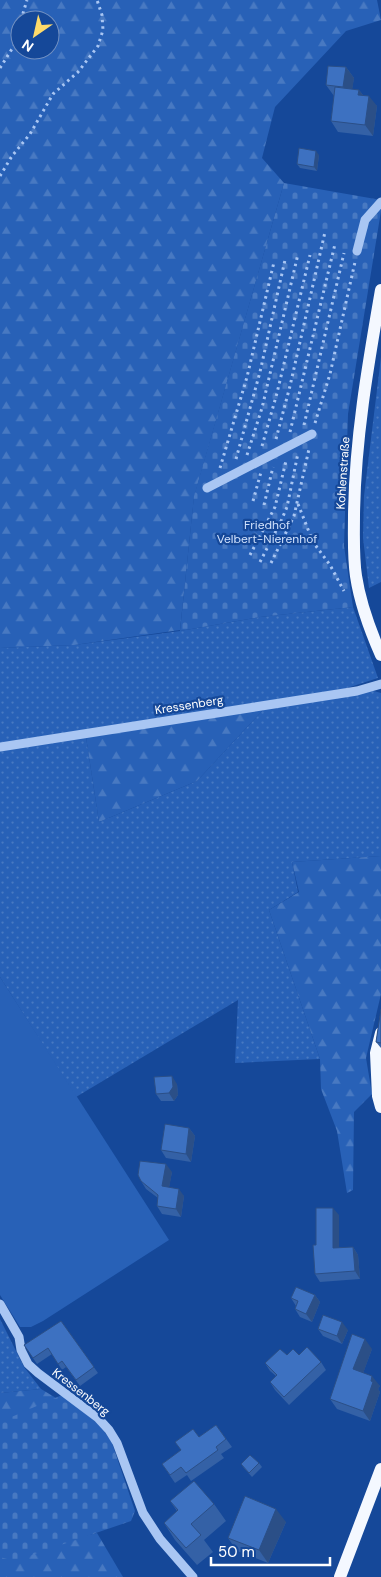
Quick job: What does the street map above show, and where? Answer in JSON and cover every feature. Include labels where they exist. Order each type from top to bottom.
[{"type":"main road","name":"Kohlenstraße","points":[[381,290],[363,393],[355,485],[354,530],[356,576],[367,622],[381,655]]},
{"type":"main road","points":[[381,1033],[376,1053],[378,1096],[381,1107]]},
{"type":"main road","points":[[340,1577],[381,1469]]},
{"type":"street","points":[[358,251],[365,220],[381,202]]},
{"type":"street","points":[[210,487],[312,434]]},
{"type":"street","name":"Kressenberg","points":[[0,747],[357,691],[381,684]]},
{"type":"street","name":"Kressenberg","points":[[0,1304],[19,1337],[28,1364],[38,1374],[98,1418],[109,1430],[117,1444],[143,1513],[160,1539],[192,1577]]},
{"type":"path","points":[[0,176],[12,156],[30,134],[52,94],[78,72],[98,46],[103,30],[102,15],[97,0]]},
{"type":"path","points":[[0,68],[10,52]]},
{"type":"path","points":[[264,505],[275,459],[273,454],[324,232]]},
{"type":"path","points":[[250,555],[275,507],[288,442],[334,244]]},
{"type":"path","points":[[271,564],[284,539],[298,504],[312,434],[330,374],[358,251]]},
{"type":"path","points":[[260,562],[287,507],[344,252]]},
{"type":"path","points":[[243,470],[262,408],[298,254]]},
{"type":"path","points":[[253,501],[264,463],[260,461],[260,451],[278,392],[310,255]]},
{"type":"path","points":[[230,476],[260,372],[285,260]]},
{"type":"path","points":[[210,487],[237,415],[274,262]]},
{"type":"path","points":[[298,504],[312,542],[330,565],[348,598]]},
{"type":"green space","points":[[0,0],[377,0],[381,20],[346,31],[275,107],[262,158],[284,183],[194,497],[180,630],[74,645],[0,648]]},
{"type":"green space","name":"Friedhof Velbert-Nierenhof","points":[[284,183],[381,200],[381,211],[348,414],[344,546],[353,607],[260,617],[180,631],[194,496]]},
{"type":"green space","points":[[381,357],[381,582],[369,588],[363,538],[364,496]]},
{"type":"green space","points":[[353,607],[378,678],[344,689],[0,743],[0,648],[74,645],[180,631],[260,617]]},
{"type":"green space","points":[[370,690],[381,693],[381,856],[292,862],[298,892],[269,910],[320,1059],[235,1063],[238,1000],[76,1097],[0,977],[0,751],[86,737],[99,822],[197,781],[264,709]]},
{"type":"green space","points":[[264,709],[197,781],[99,822],[86,737]]},
{"type":"green space","points":[[381,856],[381,994],[366,1058],[372,1094],[354,1112],[353,1190],[347,1193],[337,1131],[321,1089],[320,1059],[269,910],[299,892],[292,862]]},
{"type":"green space","points":[[0,977],[169,1240],[31,1327],[20,1327],[0,1295]]},
{"type":"green space","points":[[0,1319],[24,1367],[41,1389],[0,1393]]},
{"type":"green space","points":[[41,1389],[66,1404],[0,1423],[0,1393]]},
{"type":"green space","points":[[62,1395],[101,1426],[112,1443],[135,1511],[131,1521],[14,1561],[0,1557],[0,1422]]},
{"type":"green space","points":[[97,1533],[123,1577],[0,1577],[0,1556]]},
{"type":"building","points":[[328,66],[346,67],[343,87],[326,85]]},
{"type":"building","points":[[335,87],[359,90],[358,95],[369,96],[365,125],[331,121]]},
{"type":"building","points":[[299,148],[316,151],[314,167],[297,164]]},
{"type":"building","points":[[381,1009],[381,1043],[376,1042]]},
{"type":"building","points":[[172,1076],[173,1087],[169,1093],[156,1094],[154,1077]]},
{"type":"building","points":[[165,1124],[189,1128],[186,1154],[161,1150]]},
{"type":"building","points":[[140,1161],[166,1164],[162,1186],[179,1189],[176,1209],[157,1206],[158,1195],[141,1181],[138,1175]]},
{"type":"building","points":[[316,1208],[333,1208],[333,1248],[353,1247],[355,1271],[315,1274],[313,1245],[316,1245]]},
{"type":"building","points":[[296,1287],[315,1295],[306,1314],[295,1309],[298,1301],[291,1298]]},
{"type":"building","points":[[323,1315],[342,1322],[337,1336],[318,1329]]},
{"type":"building","points":[[61,1321],[94,1367],[76,1380],[62,1361],[58,1364],[48,1348],[33,1358],[24,1345]]},
{"type":"building","points":[[352,1334],[365,1339],[353,1369],[372,1376],[371,1381],[373,1382],[363,1411],[330,1399]]},
{"type":"building","points":[[307,1347],[321,1362],[284,1397],[270,1382],[277,1375],[265,1363],[280,1349],[287,1355],[293,1349],[299,1355]]},
{"type":"building","points":[[216,1425],[226,1439],[216,1447],[218,1450],[186,1473],[181,1467],[170,1475],[162,1464],[181,1450],[175,1442],[193,1429],[199,1437]]},
{"type":"building","points":[[250,1455],[259,1463],[249,1473],[241,1464]]},
{"type":"building","points":[[194,1481],[214,1504],[191,1524],[201,1535],[186,1548],[164,1523],[178,1510],[170,1501]]},
{"type":"building","points":[[245,1496],[276,1509],[259,1550],[228,1538]]}]
